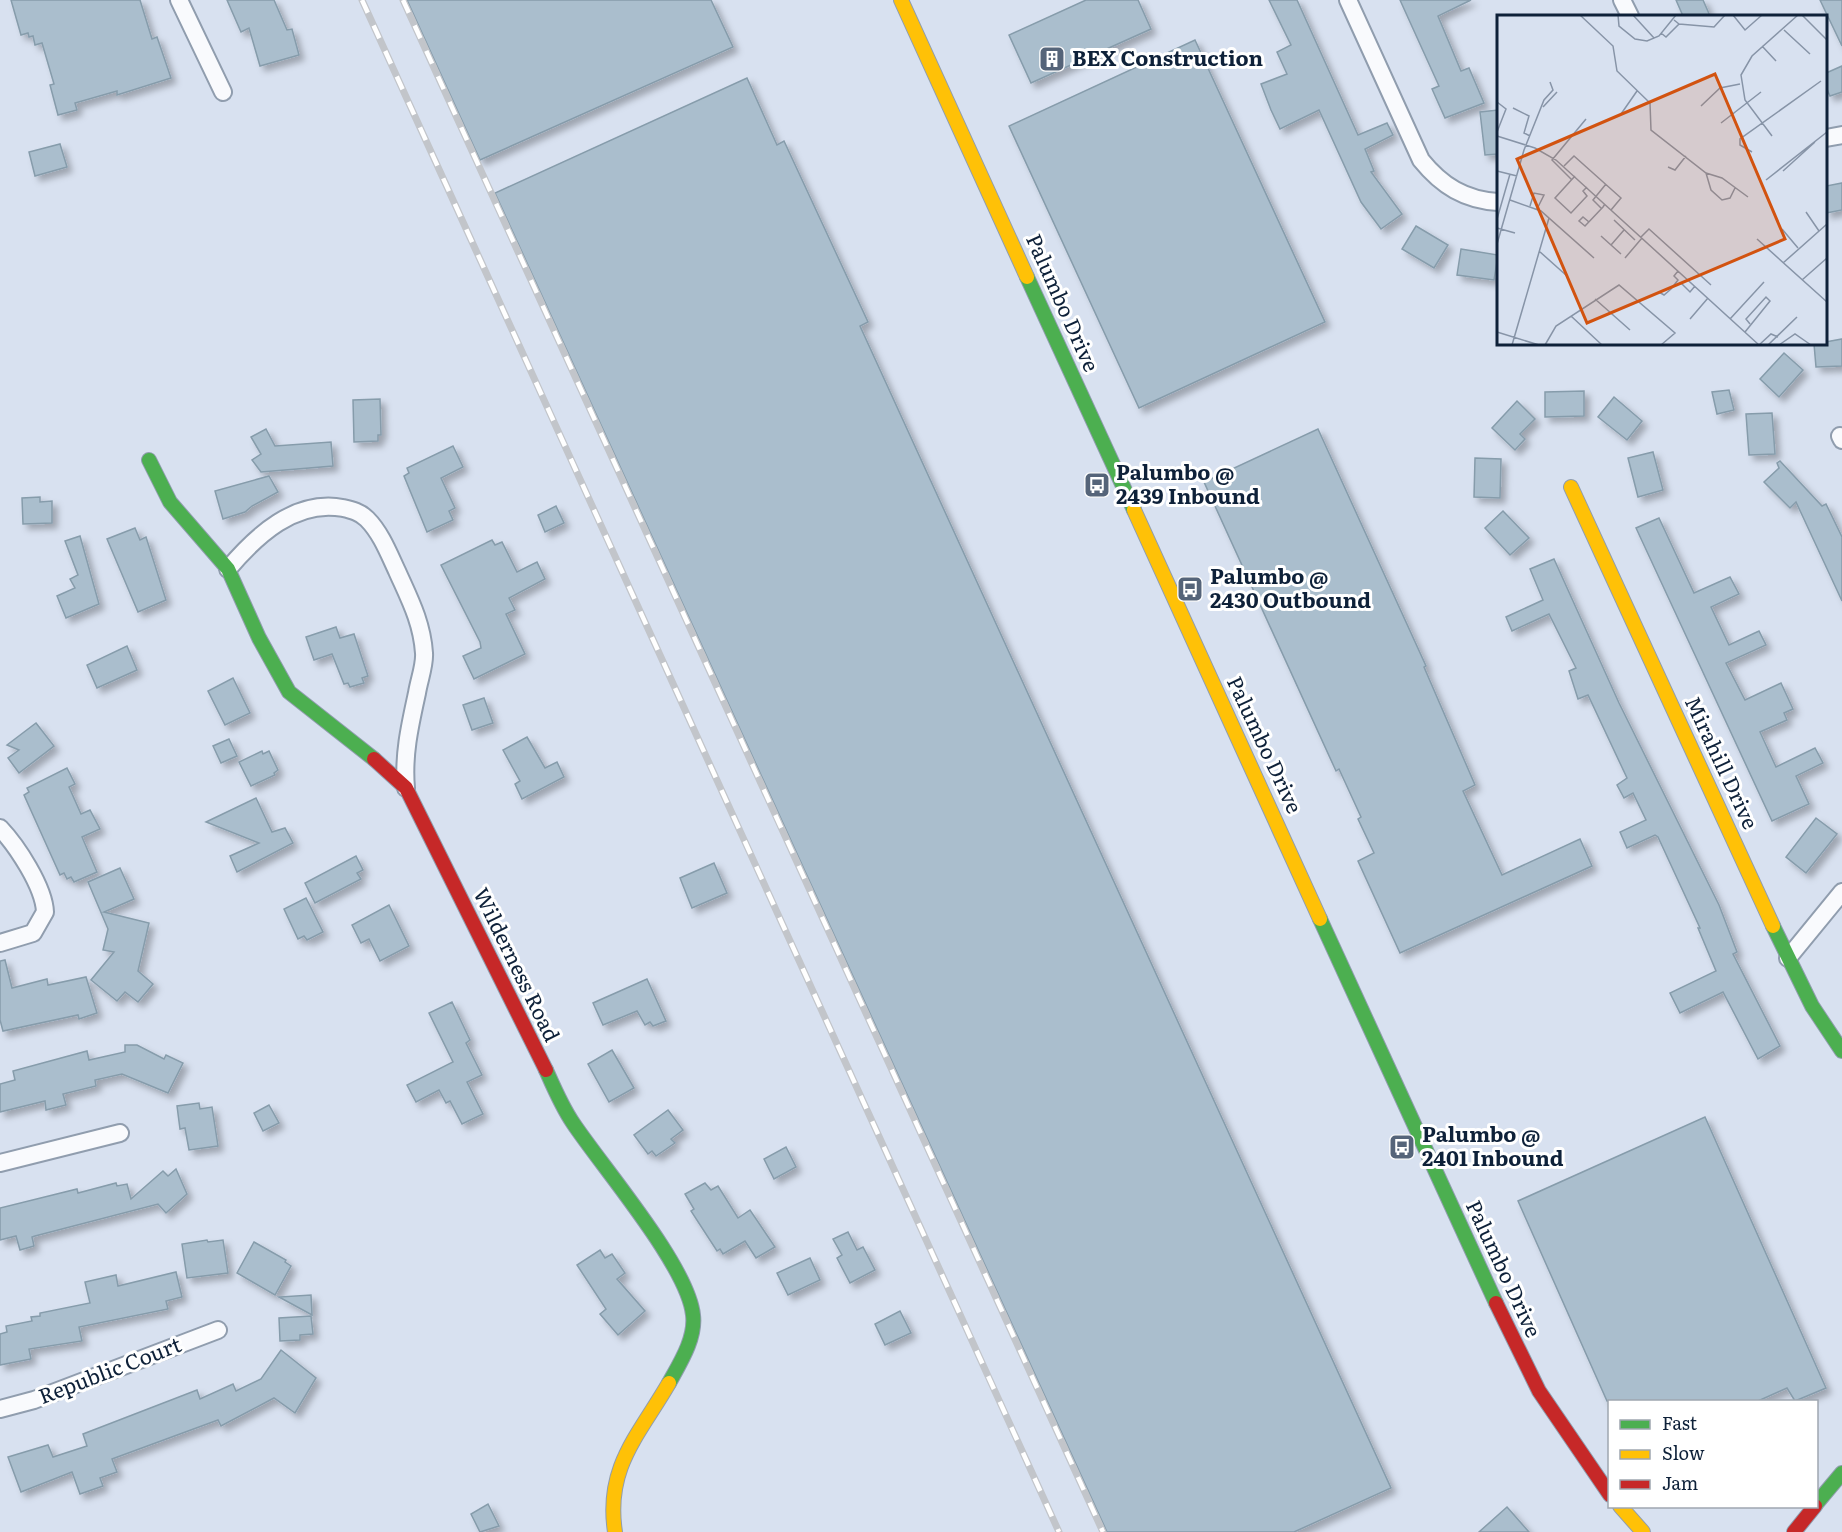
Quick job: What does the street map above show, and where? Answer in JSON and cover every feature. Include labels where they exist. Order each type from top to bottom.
[{"type":"street","points":[[179,0],[222,92]]},
{"type":"street","name":"Palumbo Drive","points":[[902,0],[1505,1324],[1539,1392],[1608,1492]]},
{"type":"street","points":[[1348,0],[1421,160],[1433,174],[1460,194],[1481,201],[1497,202]]},
{"type":"street","points":[[1623,0],[1630,15]]},
{"type":"street","points":[[1827,138],[1842,135]]},
{"type":"street","name":"Wilderness Road","points":[[149,460],[170,502],[228,569],[269,657],[290,692],[364,750],[406,788],[571,1121],[658,1242],[676,1270],[694,1306],[694,1324],[680,1361],[627,1449],[616,1477],[613,1501],[615,1532]]},
{"type":"street","name":"Mirahill Drive","points":[[1571,488],[1788,958],[1812,1006],[1842,1051]]},
{"type":"street","points":[[228,569],[274,525],[298,512],[317,507],[336,507],[355,510],[368,519],[383,543],[417,614],[422,633],[424,656],[406,743],[406,788]]},
{"type":"street","points":[[0,828],[10,839],[40,891],[45,912],[33,933],[0,943]]},
{"type":"street","points":[[1788,958],[1842,892]]},
{"type":"street","points":[[0,1163],[120,1133]]},
{"type":"street","name":"Republic Court","points":[[0,1409],[34,1400],[218,1330]]},
{"type":"street","points":[[1818,1503],[1842,1473]]},
{"type":"street","points":[[1622,1508],[1643,1532]]},
{"type":"street","points":[[1794,1532],[1814,1508]]},
{"type":"building","points":[[11,0],[140,0],[152,39],[157,37],[171,78],[117,95],[117,91],[75,103],[77,110],[58,115],[50,85],[54,84],[42,43],[35,45],[33,36],[29,37],[28,33],[21,35]]},
{"type":"building","points":[[227,0],[274,0],[287,30],[292,29],[299,55],[260,66],[249,28],[241,32]]},
{"type":"building","points":[[407,0],[711,0],[733,47],[480,160]]},
{"type":"building","name":"BEX Construction","points":[[1086,0],[1138,0],[1151,29],[1031,83],[1009,35]]},
{"type":"building","points":[[1269,0],[1297,0],[1358,135],[1387,123],[1393,135],[1365,149],[1374,171],[1371,172],[1402,214],[1381,229],[1361,202],[1319,110],[1280,129],[1261,84],[1287,74],[1277,52],[1291,45]]},
{"type":"building","points":[[1400,0],[1471,0],[1438,16],[1461,71],[1469,68],[1484,103],[1445,118],[1432,89],[1439,86]]},
{"type":"building","points":[[1676,0],[1703,0],[1710,15],[1683,15]]},
{"type":"building","points":[[1820,0],[1842,0],[1842,46]]},
{"type":"building","points":[[1195,40],[1325,322],[1139,408],[1009,126]]},
{"type":"building","points":[[1842,66],[1842,92],[1830,96],[1827,89],[1827,73]]},
{"type":"building","points":[[747,78],[777,145],[784,141],[868,322],[860,326],[1391,1488],[1294,1532],[1107,1532],[495,193]]},
{"type":"building","points":[[1497,110],[1497,154],[1485,155],[1480,112]]},
{"type":"building","points":[[60,144],[67,167],[35,176],[29,152]]},
{"type":"building","points":[[1842,183],[1842,210],[1827,213],[1827,186]]},
{"type":"building","points":[[1416,226],[1448,245],[1434,268],[1402,249]]},
{"type":"building","points":[[1461,249],[1497,255],[1494,280],[1457,275]]},
{"type":"building","points":[[1842,339],[1842,366],[1816,367],[1814,345],[1827,345],[1827,342]]},
{"type":"building","points":[[1784,353],[1803,370],[1779,397],[1760,379]]},
{"type":"building","points":[[1729,390],[1734,410],[1717,414],[1712,392]]},
{"type":"building","points":[[1584,391],[1584,416],[1545,417],[1545,392]]},
{"type":"building","points":[[1614,397],[1642,421],[1627,440],[1598,417]]},
{"type":"building","points":[[380,399],[381,435],[378,435],[378,441],[354,442],[353,400]]},
{"type":"building","points":[[1517,401],[1535,419],[1520,434],[1525,439],[1515,450],[1492,428]]},
{"type":"building","points":[[1772,413],[1775,454],[1749,455],[1746,414]]},
{"type":"building","points":[[266,429],[275,446],[331,442],[333,466],[261,472],[252,460],[261,454],[251,437]]},
{"type":"building","points":[[1318,429],[1426,666],[1424,667],[1475,785],[1463,791],[1502,875],[1580,839],[1592,866],[1400,953],[1358,861],[1374,853],[1358,819],[1361,817],[1339,769],[1336,771],[1204,482]]},
{"type":"building","points":[[453,446],[463,467],[441,478],[455,508],[449,511],[453,520],[427,532],[404,476],[409,473],[407,468]]},
{"type":"building","points":[[1653,452],[1663,490],[1638,497],[1628,458]]},
{"type":"building","points":[[1475,458],[1501,459],[1500,498],[1474,497]]},
{"type":"building","points":[[1780,461],[1822,506],[1826,504],[1842,537],[1842,601],[1796,502],[1790,508],[1764,482],[1779,468],[1777,463]]},
{"type":"building","points":[[269,476],[278,492],[245,512],[223,519],[215,491]]},
{"type":"building","points":[[40,497],[40,502],[52,501],[52,523],[23,524],[22,498]]},
{"type":"building","points":[[556,506],[564,523],[545,532],[538,515]]},
{"type":"building","points":[[1503,511],[1529,538],[1510,555],[1485,528]]},
{"type":"building","points":[[1659,518],[1694,593],[1730,577],[1739,594],[1711,607],[1729,645],[1759,631],[1766,645],[1726,663],[1745,700],[1781,683],[1793,709],[1784,713],[1787,720],[1760,732],[1776,767],[1815,748],[1823,763],[1796,776],[1809,804],[1772,821],[1636,528]]},
{"type":"building","points":[[135,528],[140,540],[146,537],[166,600],[138,612],[107,539]]},
{"type":"building","points":[[80,536],[99,604],[66,618],[57,596],[75,588],[70,579],[78,575],[65,541]]},
{"type":"building","points":[[492,540],[495,545],[502,542],[517,572],[537,562],[545,579],[509,598],[515,610],[506,614],[525,654],[474,679],[463,656],[481,648],[480,642],[441,565]]},
{"type":"building","points":[[1554,559],[1619,703],[1719,905],[1737,952],[1733,954],[1780,1046],[1758,1059],[1723,992],[1680,1013],[1670,993],[1716,971],[1698,928],[1700,928],[1658,837],[1655,835],[1627,848],[1620,832],[1646,820],[1633,793],[1624,798],[1617,785],[1627,778],[1588,695],[1578,699],[1569,671],[1576,668],[1549,614],[1512,631],[1506,617],[1543,600],[1530,569]]},
{"type":"building","points":[[336,627],[340,638],[354,634],[368,676],[362,678],[364,683],[350,687],[348,683],[344,684],[332,654],[314,660],[306,637]]},
{"type":"building","points":[[127,646],[137,670],[97,688],[87,665]]},
{"type":"building","points":[[233,678],[250,713],[225,725],[208,691]]},
{"type":"building","points":[[484,698],[493,723],[472,730],[463,705]]},
{"type":"building","points":[[36,723],[54,746],[19,773],[8,758],[19,750],[7,745]]},
{"type":"building","points":[[527,737],[545,768],[557,762],[564,777],[522,799],[515,784],[520,781],[503,750]]},
{"type":"building","points":[[229,739],[237,756],[221,763],[213,746]]},
{"type":"building","points":[[262,751],[263,754],[269,751],[278,770],[274,773],[275,775],[251,786],[239,762]]},
{"type":"building","points":[[67,768],[75,784],[69,787],[81,814],[90,810],[100,829],[82,837],[97,872],[74,882],[71,877],[67,879],[64,873],[60,875],[24,795],[29,792],[27,788]]},
{"type":"building","points":[[256,798],[272,832],[285,828],[293,843],[237,872],[230,856],[259,843],[206,822]]},
{"type":"building","points":[[1816,818],[1837,834],[1806,873],[1786,857]]},
{"type":"building","points":[[356,856],[363,870],[357,873],[361,879],[315,903],[305,883]]},
{"type":"building","points":[[714,863],[727,893],[692,908],[680,878]]},
{"type":"building","points":[[120,868],[134,899],[104,912],[149,923],[138,971],[153,984],[138,1002],[125,992],[117,1001],[91,980],[114,952],[103,950],[108,929],[88,882]]},
{"type":"building","points":[[306,898],[323,932],[307,940],[304,936],[298,939],[284,909]]},
{"type":"building","points":[[389,905],[409,946],[380,961],[369,939],[361,943],[352,925]]},
{"type":"building","points":[[5,960],[12,988],[47,979],[48,985],[86,977],[97,1013],[79,1019],[78,1015],[3,1031],[0,1020],[0,961]]},
{"type":"building","points":[[647,979],[666,1021],[653,1026],[650,1022],[645,1025],[637,1011],[603,1025],[593,1003]]},
{"type":"building","points":[[452,1002],[470,1040],[466,1043],[482,1075],[467,1082],[483,1114],[462,1124],[450,1101],[446,1103],[439,1090],[416,1102],[407,1085],[453,1062],[429,1013]]},
{"type":"building","points":[[125,1045],[137,1045],[164,1059],[166,1055],[183,1063],[168,1093],[122,1074],[95,1080],[96,1086],[63,1094],[66,1105],[46,1110],[45,1101],[0,1112],[0,1084],[15,1080],[13,1071],[87,1051],[89,1060],[125,1052]]},
{"type":"building","points":[[612,1050],[634,1088],[609,1102],[588,1064]]},
{"type":"building","points":[[199,1103],[200,1109],[212,1107],[218,1146],[189,1150],[185,1128],[180,1129],[177,1106]]},
{"type":"building","points":[[269,1105],[279,1123],[263,1131],[254,1113]]},
{"type":"building","points":[[668,1110],[683,1130],[671,1139],[675,1143],[656,1156],[652,1151],[648,1154],[634,1135]]},
{"type":"building","points":[[1705,1117],[1826,1388],[1797,1400],[1794,1400],[1787,1388],[1760,1400],[1607,1401],[1518,1201]]},
{"type":"building","points":[[786,1147],[796,1167],[774,1179],[764,1159]]},
{"type":"building","points":[[176,1169],[187,1194],[166,1213],[158,1204],[32,1237],[34,1246],[20,1250],[16,1236],[0,1240],[0,1208],[77,1189],[78,1193],[116,1183],[117,1186],[127,1184],[131,1199],[163,1171],[168,1176]]},
{"type":"building","points":[[705,1183],[711,1190],[718,1186],[738,1218],[750,1210],[775,1247],[756,1258],[745,1241],[723,1254],[720,1249],[717,1251],[691,1211],[694,1209],[685,1194]]},
{"type":"building","points":[[848,1232],[857,1250],[863,1247],[875,1270],[850,1283],[837,1258],[842,1255],[833,1239]]},
{"type":"building","points":[[207,1240],[208,1242],[223,1240],[228,1273],[187,1278],[182,1244]]},
{"type":"building","points":[[254,1242],[286,1260],[285,1262],[291,1266],[275,1295],[237,1273]]},
{"type":"building","points":[[600,1250],[605,1258],[612,1254],[625,1273],[617,1279],[645,1311],[618,1335],[600,1314],[606,1309],[577,1265]]},
{"type":"building","points":[[810,1258],[820,1280],[788,1295],[777,1273]]},
{"type":"building","points":[[176,1272],[182,1297],[166,1301],[168,1309],[79,1327],[82,1341],[29,1349],[31,1359],[0,1365],[0,1334],[7,1332],[6,1326],[32,1321],[31,1317],[40,1316],[40,1313],[90,1303],[85,1282],[116,1275],[118,1286]]},
{"type":"building","points":[[311,1295],[312,1315],[279,1297]]},
{"type":"building","points":[[900,1311],[911,1333],[885,1345],[875,1324]]},
{"type":"building","points":[[311,1316],[313,1334],[300,1335],[300,1340],[280,1341],[279,1318]]},
{"type":"building","points":[[281,1350],[316,1378],[295,1413],[274,1398],[221,1426],[218,1420],[112,1459],[117,1472],[100,1478],[103,1486],[80,1494],[72,1472],[21,1492],[8,1457],[48,1445],[53,1457],[87,1446],[83,1434],[197,1390],[200,1399],[233,1384],[236,1391],[261,1379]]},
{"type":"building","points":[[488,1504],[499,1526],[480,1532],[471,1514]]},
{"type":"building","points":[[1507,1507],[1529,1532],[1479,1532]]},
{"type":"railway","points":[[362,0],[1059,1532]]},
{"type":"railway","points":[[403,0],[1103,1532]]},
{"type":"traffic: fast","points":[[1027,277],[1134,510]]},
{"type":"traffic: fast","points":[[149,460],[170,502],[228,569],[259,638],[289,692],[374,759]]},
{"type":"traffic: fast","points":[[1320,919],[1496,1303]]},
{"type":"traffic: fast","points":[[1773,926],[1812,1006],[1842,1051]]},
{"type":"traffic: fast","points":[[546,1070],[569,1117],[661,1245],[688,1295],[693,1315],[692,1333],[669,1383]]},
{"type":"traffic: fast","points":[[1818,1502],[1842,1473]]},
{"type":"traffic: slow","points":[[901,0],[1027,277]]},
{"type":"traffic: slow","points":[[1571,487],[1773,926]]},
{"type":"traffic: slow","points":[[1134,510],[1320,919]]},
{"type":"traffic: slow","points":[[615,1532],[613,1509],[620,1470],[636,1436],[669,1383]]},
{"type":"traffic: slow","points":[[1622,1508],[1643,1532]]},
{"type":"traffic: jam","points":[[374,759],[406,788],[546,1070]]},
{"type":"traffic: jam","points":[[1496,1303],[1539,1391],[1608,1492]]},
{"type":"traffic: jam","points":[[1794,1532],[1813,1508]]},
{"type":"place","name":"BEX Construction","points":[[1052,59]]},
{"type":"place","name":"Palumbo @ 2439 Inbound","points":[[1097,485]]},
{"type":"place","name":"Palumbo @ 2430 Outbound","points":[[1190,589]]},
{"type":"place","name":"Palumbo @ 2401 Inbound","points":[[1402,1147]]}]
